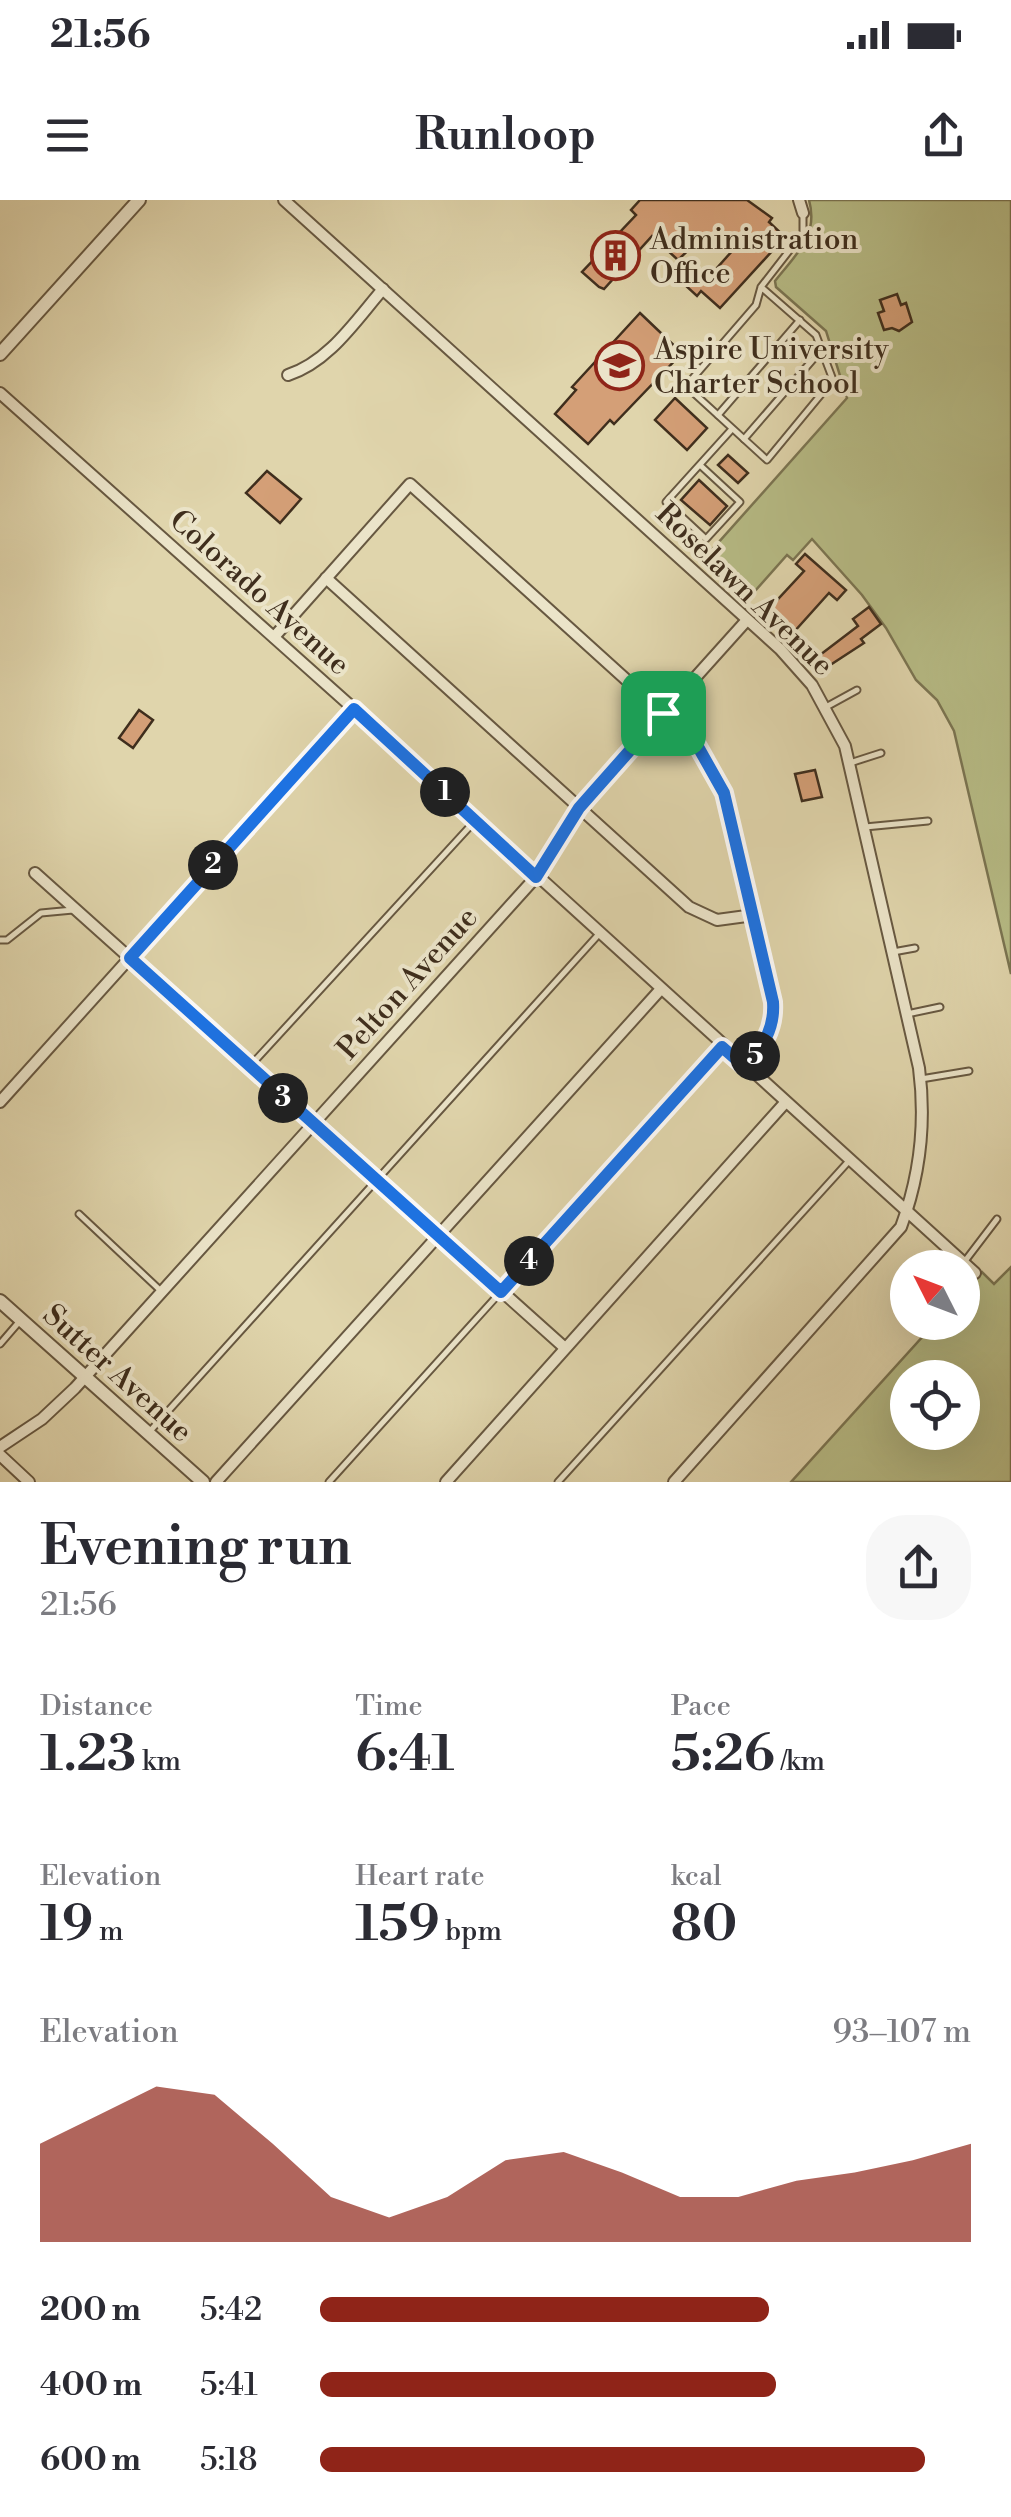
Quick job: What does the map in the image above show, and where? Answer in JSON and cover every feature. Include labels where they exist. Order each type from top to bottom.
[{"type":"street","points":[[0,354],[138,200]]},
{"type":"street","name":"Roselawn Avenue","points":[[284,200],[748,620],[798,668],[826,707],[850,763],[921,1079],[920,1157],[906,1213]]},
{"type":"street","points":[[799,200],[803,214]]},
{"type":"street","points":[[288,375],[325,354],[383,289]]},
{"type":"street","name":"Colorado Avenue","points":[[0,393],[948,1250]]},
{"type":"street","points":[[274,637],[410,484],[663,713],[697,745],[718,778],[730,809],[774,1014],[769,1035],[745,1067]]},
{"type":"street","points":[[326,578],[696,912],[718,920],[754,915]]},
{"type":"street","name":"Pelton Avenue","points":[[0,1447],[59,1405],[86,1376],[536,877],[579,808],[748,620]]},
{"type":"street","points":[[0,1102],[354,709]]},
{"type":"street","points":[[35,873],[565,1348]]},
{"type":"street","points":[[216,1482],[660,990]]},
{"type":"street","points":[[446,1482],[784,1104]]},
{"type":"street","points":[[674,1482],[901,1227],[906,1213]]},
{"type":"street","name":"Sutter Avenue","points":[[0,1301],[203,1482]]},
{"type":"street","points":[[0,1455],[28,1482]]},
{"type":"lane","points":[[761,287],[816,335],[834,380],[767,460],[686,386],[756,305],[761,287],[802,236],[803,214]]},
{"type":"lane","points":[[718,414],[800,320]]},
{"type":"lane","points":[[744,440],[822,349]]},
{"type":"lane","points":[[700,465],[740,502],[706,539],[666,502],[732,429]]},
{"type":"lane","points":[[826,707],[857,690]]},
{"type":"lane","points":[[850,763],[881,753]]},
{"type":"lane","points":[[250,1066],[476,820]]},
{"type":"lane","points":[[865,827],[928,821]]},
{"type":"lane","points":[[0,940],[6,940],[41,913],[76,910]]},
{"type":"lane","points":[[149,1432],[599,934]]},
{"type":"lane","points":[[893,952],[915,948]]},
{"type":"lane","points":[[908,1014],[940,1007]]},
{"type":"lane","points":[[329,1482],[722,1047]]},
{"type":"lane","points":[[921,1079],[969,1071]]},
{"type":"lane","points":[[558,1482],[849,1160]]},
{"type":"lane","points":[[79,1214],[161,1291]]},
{"type":"lane","points":[[973,1250],[997,1218]]},
{"type":"lane","points":[[0,1344],[21,1320]]},
{"type":"green space","points":[[809,200],[1011,200],[1011,974],[954,731],[937,700],[916,680],[862,595],[812,539],[793,560],[787,555],[747,600],[702,561],[847,398],[826,331],[776,287],[775,281],[808,234]]},
{"type":"green space","points":[[1011,1267],[1011,1482],[791,1482],[890,1373],[890,1450],[980,1450],[980,1360],[901,1360],[920,1340],[980,1340],[982,1272],[994,1284]]},
{"type":"building","points":[[640,200],[747,200],[772,218],[769,222],[785,237],[720,308],[701,291],[697,296],[685,285],[698,271],[707,279],[733,250],[720,239],[713,247],[701,238],[678,260],[652,236],[604,289],[599,287],[582,272],[636,215],[631,210]]},
{"type":"building","points":[[897,294],[901,305],[906,303],[912,322],[899,331],[884,330],[878,313],[884,311],[880,300]]},
{"type":"building","name":"Aspire University Charter School","points":[[640,313],[682,353],[614,424],[610,420],[588,444],[555,414],[576,390],[572,387]]},
{"type":"building","points":[[675,398],[707,428],[687,450],[655,420]]},
{"type":"building","points":[[728,455],[748,473],[738,483],[718,465]]},
{"type":"building","points":[[267,471],[301,499],[280,523],[246,493]]},
{"type":"building","points":[[699,480],[727,506],[710,525],[681,500]]},
{"type":"building","points":[[805,554],[846,590],[837,600],[829,593],[793,633],[768,610],[804,571],[796,564]]},
{"type":"building","points":[[869,607],[881,624],[861,639],[864,643],[824,669],[816,658],[858,626],[853,619]]},
{"type":"building","points":[[139,710],[153,720],[133,748],[119,738]]},
{"type":"building","points":[[815,770],[822,797],[802,801],[795,774]]},
{"type":"place","name":"Administration Office","points":[[615,256]]},
{"type":"place","name":"Aspire University Charter School","points":[[619,366]]},
{"type":"route","points":[[354,709],[536,877],[579,808],[663,713],[709,760],[730,809],[773,1002],[773,1025],[745,1067],[722,1047],[501,1292],[130,958],[354,709]]}]
